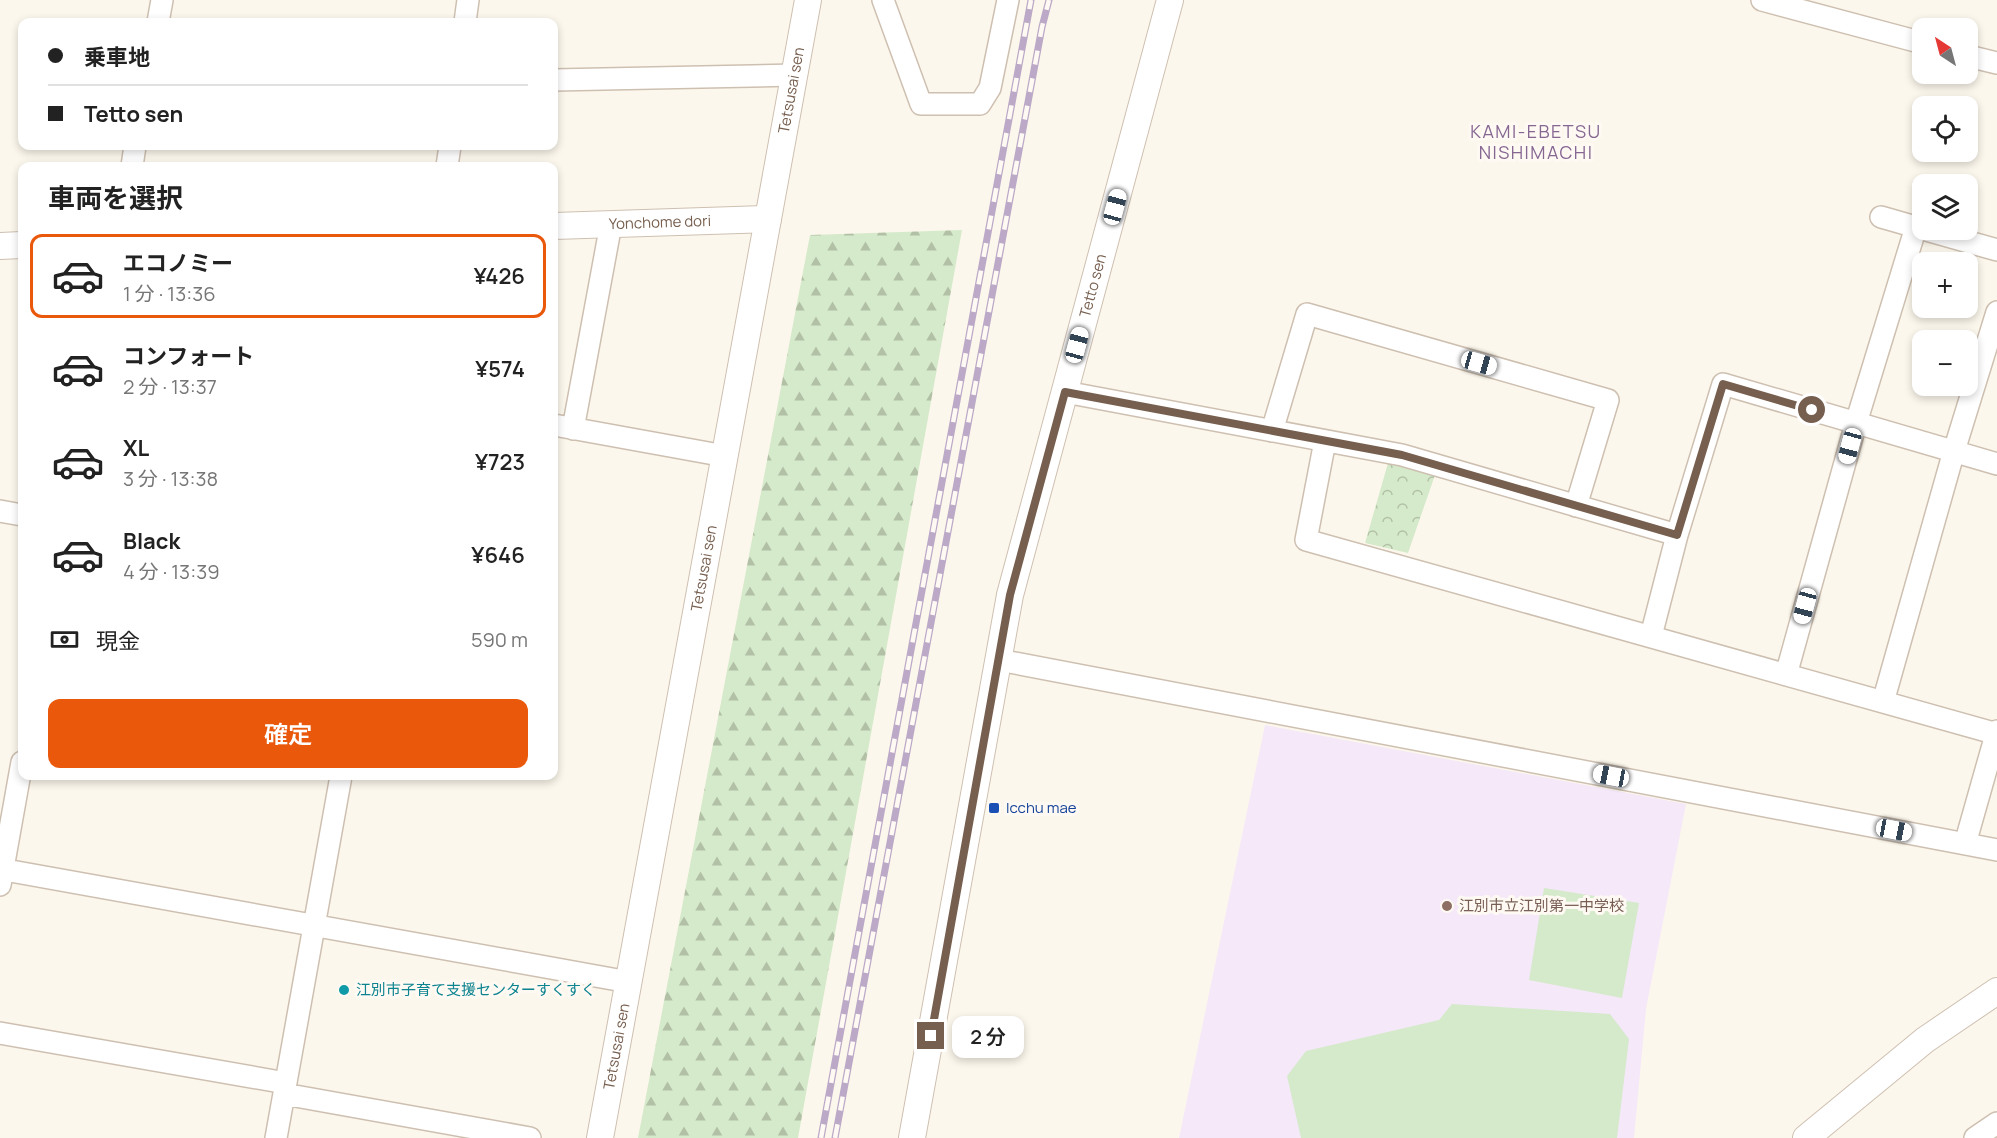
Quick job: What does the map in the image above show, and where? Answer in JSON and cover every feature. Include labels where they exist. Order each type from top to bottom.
[{"type":"street","points":[[159,18],[162,0]]},
{"type":"street","points":[[466,18],[468,0]]},
{"type":"street","name":"Tetsusai sen","points":[[600,1138],[808,0]]},
{"type":"street","points":[[882,0],[921,104],[980,104],[990,88],[1008,0]]},
{"type":"street","name":"Tetto sen","points":[[912,1138],[1010,595],[1170,0]]},
{"type":"street","points":[[1762,0],[1815,7],[1912,40]]},
{"type":"street","points":[[1978,58],[1997,63]]},
{"type":"street","points":[[558,80],[795,75]]},
{"type":"street","points":[[1881,217],[1912,225]]},
{"type":"street","name":"Yonchome dori","points":[[558,226],[768,219]]},
{"type":"street","points":[[611,225],[563,427],[725,456]]},
{"type":"street","points":[[1786,675],[1856,423],[1918,240]]},
{"type":"street","points":[[1963,240],[1997,250]]},
{"type":"street","points":[[0,246],[18,245]]},
{"type":"street","points":[[1883,702],[1954,451],[1997,312]]},
{"type":"street","points":[[1272,431],[1307,314],[1608,400],[1576,506]]},
{"type":"street","points":[[1651,636],[1677,535],[1723,384],[1997,464]]},
{"type":"street","points":[[1065,392],[1402,455],[1677,535]]},
{"type":"street","points":[[1325,441],[1306,540],[1997,733],[1965,844]]},
{"type":"street","points":[[0,511],[18,513]]},
{"type":"street","points":[[999,660],[1997,850]]},
{"type":"street","points":[[19,780],[1,875],[314,924],[628,982]]},
{"type":"street","points":[[276,1138],[340,780]]},
{"type":"street","points":[[1806,1138],[1925,1040],[1997,991]]},
{"type":"street","points":[[0,1033],[530,1138]]},
{"type":"street","points":[[1974,1138],[1997,1123]]},
{"type":"shaded area","name":"江別市立江別第一中学校","points":[[1265,725],[1686,804],[1646,1009],[1634,1138],[1179,1138]]},
{"type":"green space","points":[[962,230],[798,1138],[638,1138],[810,235]]},
{"type":"green space","points":[[1388,463],[1435,475],[1408,553],[1365,543]]},
{"type":"green space","points":[[1544,888],[1639,903],[1622,998],[1529,980]]},
{"type":"green space","points":[[1452,1004],[1610,1014],[1629,1039],[1617,1138],[1301,1138],[1287,1076],[1306,1051],[1439,1020]]},
{"type":"railway","points":[[821,1138],[1031,0]]},
{"type":"railway","points":[[835,1138],[1042,27],[1049,0]]},
{"type":"place","name":"Icchu mae","points":[[994,808]]},
{"type":"place","name":"江別市立江別第一中学校","points":[[1447,906]]},
{"type":"place","name":"江別市子育て支援センターすくすく","points":[[344,990]]},
{"type":"district","name":"KAMI-EBETSU NISHIMACHI","points":[[1536,142]]},
{"type":"route","points":[[931,1036],[1010,595],[1065,392],[1402,455],[1677,535],[1723,384],[1812,410]]}]
